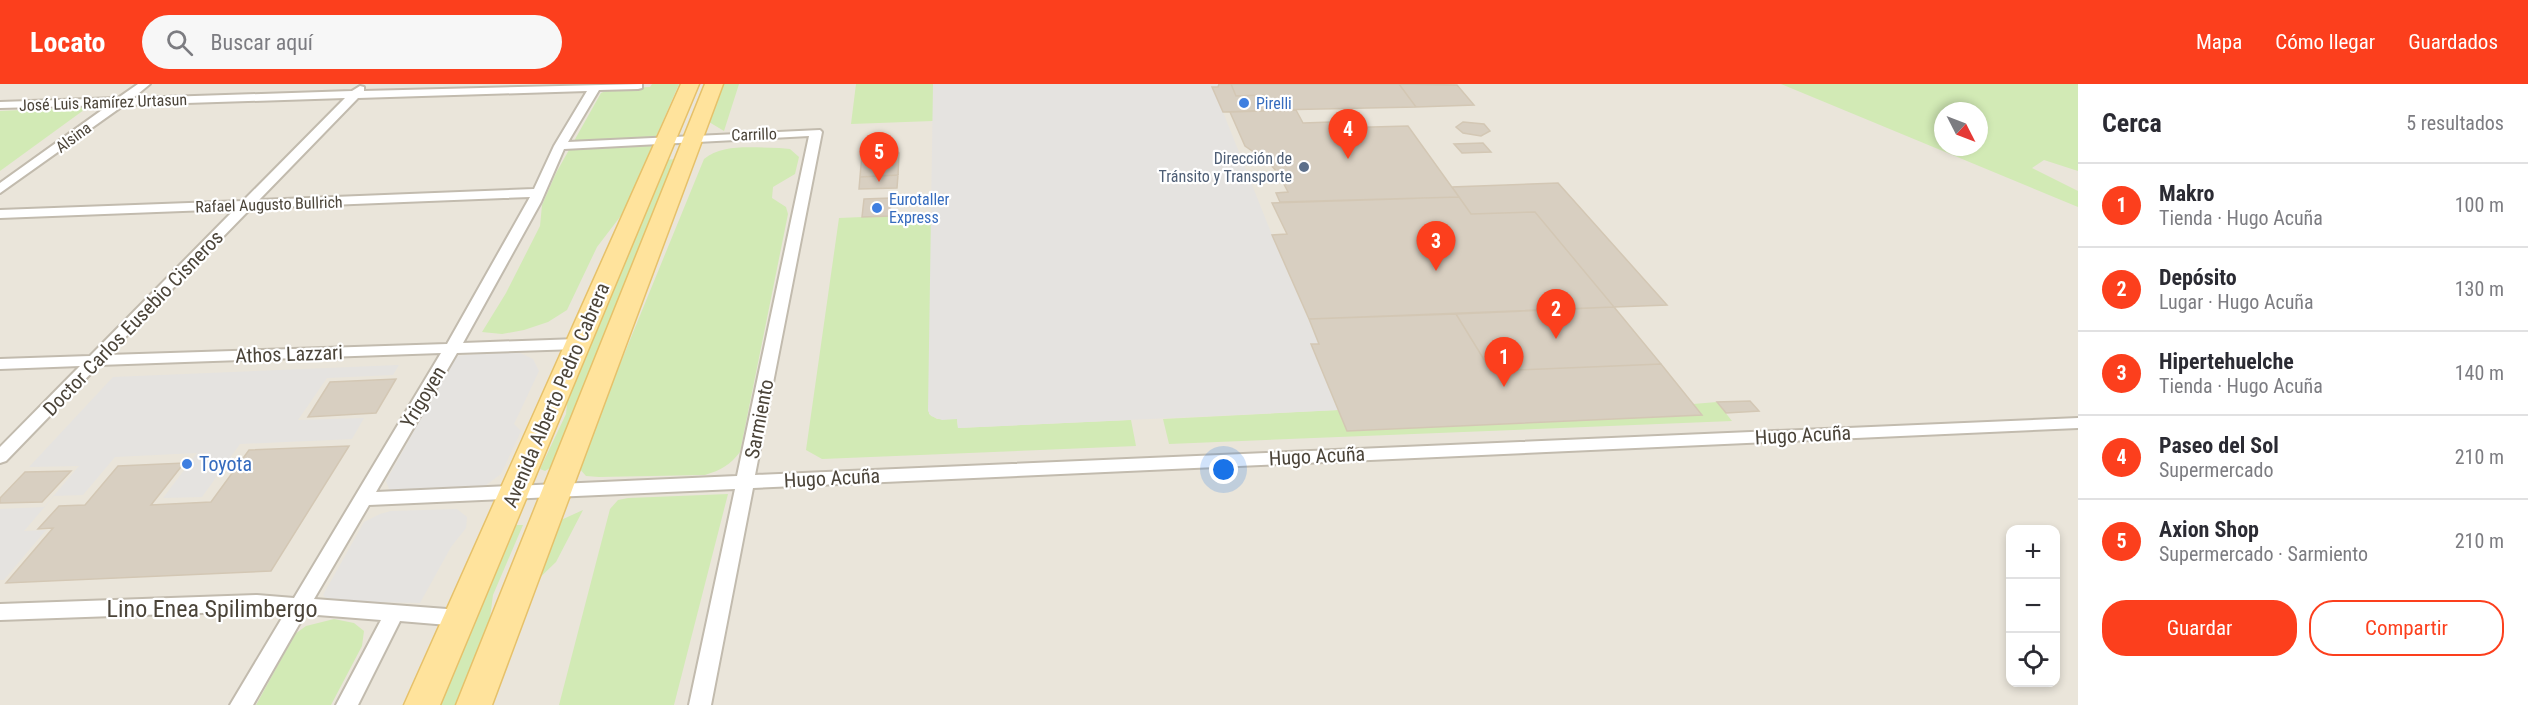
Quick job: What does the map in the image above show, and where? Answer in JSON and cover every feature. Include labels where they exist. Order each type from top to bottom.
[{"type":"main road","name":"Avenida Alberto Pedro Cabrera","points":[[422,705],[690,84]]},
{"type":"main road","name":"Avenida Alberto Pedro Cabrera","points":[[474,705],[714,84]]},
{"type":"street","name":"Alsina","points":[[0,189],[145,84]]},
{"type":"street","name":"Yrigoyen","points":[[241,705],[453,347],[560,146],[596,86]]},
{"type":"street","name":"José Luis Ramírez Urtasun","points":[[0,105],[361,89],[638,86]]},
{"type":"street","name":"Doctor Carlos Eusebio Cisneros","points":[[0,457],[97,361],[361,89]]},
{"type":"street","name":"Carrillo","points":[[560,146],[666,140],[692,140],[723,145],[815,137]]},
{"type":"street","name":"Sarmiento","points":[[700,705],[747,482],[815,137]]},
{"type":"street","name":"Rafael Augusto Bullrich","points":[[0,214],[537,193]]},
{"type":"street","name":"Athos Lazzari","points":[[0,364],[578,344]]},
{"type":"street","name":"Hugo Acuña","points":[[557,490],[2078,423]]},
{"type":"street","points":[[362,499],[557,490]]},
{"type":"street","name":"Lino Enea Spilimbergo","points":[[0,612],[257,603],[459,618]]},
{"type":"street","points":[[347,705],[394,614]]},
{"type":"shaded area","points":[[0,84],[2078,84],[2078,705],[0,705]]},
{"type":"shaded area","points":[[933,84],[1219,84],[1218,87],[1213,87],[1272,235],[1319,344],[1311,345],[1338,410],[958,428],[957,419],[942,420],[931,416],[928,411]]},
{"type":"shaded area","points":[[501,351],[518,352],[533,359],[539,371],[514,424],[521,431],[501,474],[485,486],[470,489],[395,492],[389,489],[386,481],[456,356]]},
{"type":"shaded area","points":[[399,365],[393,375],[327,378],[298,420],[364,418],[352,439],[240,444],[202,497],[163,498],[197,453],[115,457],[83,495],[54,496],[24,531],[46,530],[4,580],[0,580],[0,509],[44,507],[79,466],[29,467],[113,377]]},
{"type":"shaded area","points":[[457,509],[467,517],[466,528],[451,547],[420,603],[329,601],[323,595],[364,522],[391,511]]},
{"type":"green space","points":[[652,84],[679,84],[623,213],[597,247],[567,310],[548,322],[524,330],[502,334],[482,332],[506,293],[540,226],[542,205],[556,173],[601,93],[610,89],[650,87]]},
{"type":"green space","points":[[722,84],[739,84],[724,131],[709,122]]},
{"type":"green space","points":[[856,84],[933,84],[933,121],[851,124]]},
{"type":"green space","points":[[1781,84],[2078,84],[2078,171],[2044,160],[2032,168],[2078,191],[2078,207],[1955,156],[1988,156],[1988,102],[1934,102],[1934,147]]},
{"type":"green space","points":[[88,107],[0,171],[0,111]]},
{"type":"green space","points":[[730,148],[790,149],[799,157],[795,174],[773,187],[772,198],[786,207],[788,214],[740,452],[725,467],[705,475],[586,476],[578,467],[704,159]]},
{"type":"green space","points":[[676,159],[588,380],[550,468],[545,471],[540,469],[566,414],[569,384],[663,160]]},
{"type":"green space","points":[[933,214],[929,414],[937,419],[957,419],[958,428],[1131,420],[1136,446],[822,459],[806,450],[839,218]]},
{"type":"green space","points":[[1717,402],[1732,421],[1169,444],[1163,419],[1338,410],[1348,431],[1701,415],[1693,404]]},
{"type":"green space","points":[[728,494],[674,705],[559,705],[610,509],[618,500],[628,498]]},
{"type":"green space","points":[[583,510],[556,562],[528,589],[561,520]]},
{"type":"green space","points":[[515,525],[523,525],[493,595],[486,648],[463,705],[439,705]]},
{"type":"green space","points":[[334,619],[354,623],[364,631],[362,646],[331,705],[256,705],[295,634],[306,626]]},
{"type":"building","name":"Pirelli","points":[[1219,84],[1231,84],[1236,96],[1264,95],[1272,110],[1223,112],[1212,87],[1218,87]]},
{"type":"building","points":[[1231,84],[1399,84],[1416,107],[1272,110],[1264,95],[1236,96]]},
{"type":"building","points":[[1399,84],[1457,85],[1474,105],[1416,107]]},
{"type":"building","points":[[1296,110],[1303,123],[1331,122],[1335,128],[1408,126],[1459,197],[1280,202],[1276,193],[1288,192],[1278,173],[1268,162],[1245,146],[1230,112]]},
{"type":"building","points":[[1463,122],[1484,124],[1490,131],[1481,136],[1463,133],[1456,127]]},
{"type":"building","points":[[1483,143],[1491,152],[1462,153],[1454,144]]},
{"type":"building","points":[[899,153],[898,175],[860,177],[862,154]]},
{"type":"building","points":[[898,175],[897,188],[859,189],[860,177]]},
{"type":"building","points":[[1558,183],[1667,305],[1614,307],[1535,212],[1471,214],[1452,187]]},
{"type":"building","points":[[1459,197],[1471,214],[1535,212],[1614,307],[1309,319],[1272,235],[1287,234],[1272,203]]},
{"type":"building","name":"Eurotaller Express","points":[[891,198],[890,216],[862,217],[864,199]]},
{"type":"building","points":[[1614,307],[1661,364],[1491,371],[1456,314]]},
{"type":"building","points":[[1456,314],[1491,371],[1661,364],[1702,415],[1347,431],[1311,344],[1319,344],[1309,319]]},
{"type":"building","points":[[396,379],[376,413],[308,417],[330,382]]},
{"type":"building","points":[[1750,401],[1759,411],[1726,413],[1717,402]]},
{"type":"building","points":[[349,446],[271,571],[6,583],[53,528],[38,529],[59,506],[85,505],[118,466],[184,463],[151,505],[211,502],[249,450]]},
{"type":"building","points":[[71,471],[42,502],[0,503],[0,498],[25,472]]},
{"type":"place","name":"Pirelli","points":[[1244,103]]},
{"type":"place","name":"Paseo del Sol","points":[[1348,159]]},
{"type":"place","name":"Dirección de Tránsito y Transporte","points":[[1304,167]]},
{"type":"place","name":"Axion Shop","points":[[879,182]]},
{"type":"place","name":"Eurotaller Express","points":[[877,208]]},
{"type":"place","name":"Hipertehuelche","points":[[1436,271]]},
{"type":"place","name":"Depósito","points":[[1556,339]]},
{"type":"place","name":"Makro","points":[[1504,387]]},
{"type":"place","name":"Toyota","points":[[187,464]]}]
